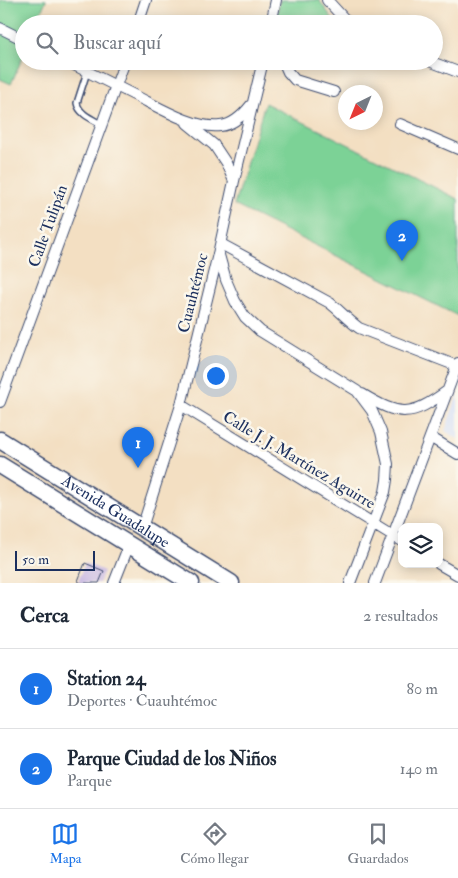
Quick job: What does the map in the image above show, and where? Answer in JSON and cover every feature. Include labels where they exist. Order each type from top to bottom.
[{"type":"main road","name":"Avenida Guadalupe","points":[[0,440],[231,583]]},
{"type":"main road","name":"Avenida Guadalupe","points":[[0,465],[191,583]]},
{"type":"street","points":[[141,15],[146,0]]},
{"type":"street","points":[[273,15],[276,0]]},
{"type":"street","points":[[327,0],[341,15]]},
{"type":"street","points":[[0,28],[15,36]]},
{"type":"street","points":[[443,66],[458,72]]},
{"type":"street","points":[[83,70],[180,118],[204,135],[214,145],[226,163],[234,181]]},
{"type":"street","name":"Calle Tulipán","points":[[0,402],[121,70]]},
{"type":"street","name":"Cuauhtémoc","points":[[142,528],[181,405],[261,70]]},
{"type":"street","points":[[287,70],[295,80],[334,92]]},
{"type":"street","points":[[180,118],[202,125],[222,126],[233,122],[245,113],[253,102]]},
{"type":"street","points":[[400,124],[458,149]]},
{"type":"street","points":[[219,249],[330,303],[359,328],[458,364],[430,437],[397,538],[375,583]]},
{"type":"street","points":[[219,249],[226,280],[235,301],[245,317],[260,331],[380,405],[400,411],[423,407],[447,391]]},
{"type":"street","points":[[350,583],[384,492],[388,464],[381,432],[372,411],[357,391]]},
{"type":"street","name":"Calle J. J. Martínez Aguirre","points":[[181,405],[397,538]]},
{"type":"street","points":[[430,437],[458,454]]},
{"type":"street","points":[[114,583],[129,545]]},
{"type":"street","points":[[443,566],[458,575]]},
{"type":"lane","points":[[87,72],[78,108],[102,124]]},
{"type":"shaded area","points":[[458,394],[458,439],[445,431]]},
{"type":"green space","points":[[0,0],[46,0],[40,15],[15,15],[15,70],[17,70],[11,84],[0,79]]},
{"type":"green space","points":[[280,0],[319,0],[330,15],[277,15]]},
{"type":"green space","points":[[265,103],[458,199],[458,316],[234,205]]},
{"type":"building","points":[[85,563],[104,571],[99,583],[81,583],[78,581]]},
{"type":"place","name":"Parque Ciudad de los Niños","points":[[402,261]]},
{"type":"place","name":"Station 24","points":[[138,468]]}]
